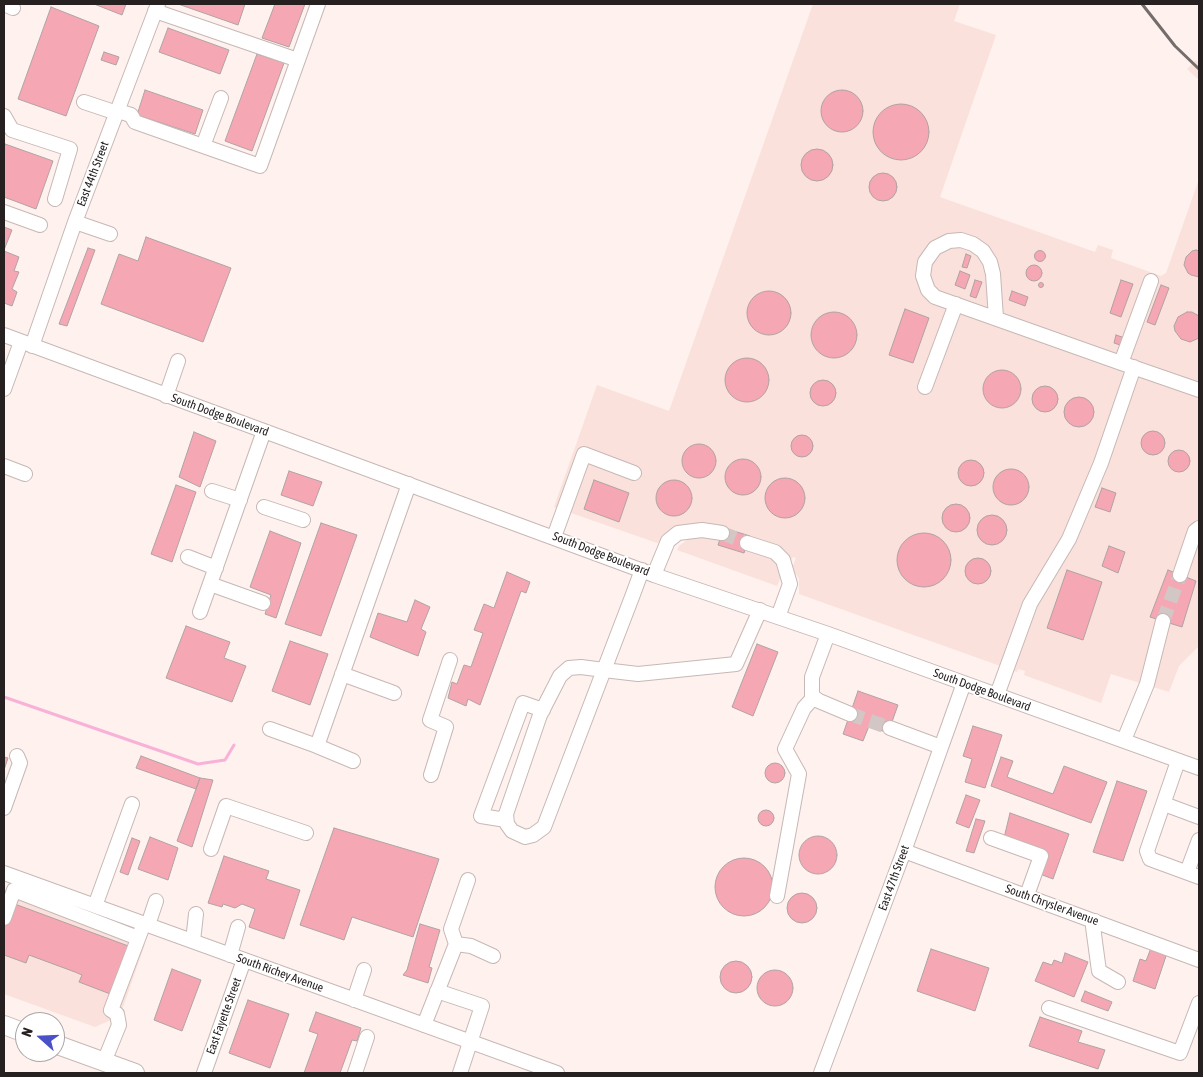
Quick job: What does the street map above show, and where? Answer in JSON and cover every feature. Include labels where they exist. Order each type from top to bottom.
[{"type":"main road","points":[[65,1048],[135,1073]]},
{"type":"street","points":[[84,102],[131,115],[135,122],[260,166],[318,4]]},
{"type":"street","points":[[157,7],[298,60]]},
{"type":"street","name":"East 44th Street","points":[[4,389],[27,344],[157,7]]},
{"type":"street","points":[[203,146],[221,98]]},
{"type":"street","points":[[4,116],[12,130],[70,149],[55,199]]},
{"type":"street","points":[[4,212],[40,225]]},
{"type":"street","points":[[75,222],[110,234]]},
{"type":"street","points":[[996,318],[993,274],[990,262],[983,251],[973,244],[961,240],[949,241],[935,248],[925,262],[923,276],[928,290],[935,296],[956,304],[1121,363],[1199,390]]},
{"type":"street","points":[[1121,363],[1151,281]]},
{"type":"street","points":[[925,387],[956,304]]},
{"type":"street","name":"South Dodge Boulevard","points":[[4,335],[648,572],[828,634],[1199,768]]},
{"type":"street","points":[[166,396],[178,361]]},
{"type":"street","points":[[996,695],[1030,604],[1069,539],[1100,463],[1134,367]]},
{"type":"street","points":[[200,612],[264,431]]},
{"type":"street","points":[[554,537],[584,454],[634,473]]},
{"type":"street","points":[[4,466],[25,474]]},
{"type":"street","points":[[317,746],[409,484]]},
{"type":"street","points":[[212,490],[240,500]]},
{"type":"street","points":[[264,507],[303,520]]},
{"type":"street","points":[[1180,575],[1195,531],[1199,528]]},
{"type":"street","points":[[722,533],[702,530],[678,533],[668,541],[648,572],[604,670],[544,827],[533,836],[525,836],[512,830],[506,824],[506,814],[543,710],[560,676],[569,668],[581,666],[604,670],[638,674],[736,664],[760,610]]},
{"type":"street","points":[[747,543],[775,552],[783,560],[790,584],[778,618]]},
{"type":"street","points":[[188,558],[216,568]]},
{"type":"street","points":[[210,584],[263,603]]},
{"type":"street","points":[[1124,740],[1147,684],[1163,621]]},
{"type":"street","points":[[828,634],[812,677],[812,696],[819,701],[850,714]]},
{"type":"street","points":[[431,775],[446,727],[430,720],[450,660]]},
{"type":"street","points":[[342,674],[394,693]]},
{"type":"street","name":"East 47th Street","points":[[821,1073],[904,851],[964,683]]},
{"type":"street","points":[[777,896],[800,774],[785,749],[804,708],[814,697]]},
{"type":"street","points":[[506,820],[481,816],[523,703],[543,710]]},
{"type":"street","points":[[890,728],[941,747]]},
{"type":"street","points":[[270,729],[354,760]]},
{"type":"street","points":[[4,808],[20,763],[17,756]]},
{"type":"street","points":[[1178,761],[1147,851],[1150,859],[1193,875],[1199,840]]},
{"type":"street","points":[[95,906],[132,804]]},
{"type":"street","points":[[1164,804],[1199,817]]},
{"type":"street","points":[[211,849],[226,806],[306,833]]},
{"type":"street","points":[[991,838],[1041,856],[1027,896]]},
{"type":"street","name":"South Chrysler Avenue","points":[[904,851],[1199,960]]},
{"type":"street","name":"South Richey Avenue","points":[[4,873],[557,1073]]},
{"type":"street","points":[[424,1025],[456,944],[451,930],[468,880]]},
{"type":"street","points":[[4,918],[14,890],[138,938]]},
{"type":"street","points":[[104,1062],[119,1025],[117,1014],[111,1010],[138,938],[156,901]]},
{"type":"street","points":[[193,941],[196,914]]},
{"type":"street","points":[[1095,921],[1093,927],[1099,971],[1118,982]]},
{"type":"street","points":[[230,955],[238,927]]},
{"type":"street","points":[[456,944],[470,946],[493,956]]},
{"type":"street","name":"East Fayette Street","points":[[204,1073],[244,960]]},
{"type":"street","points":[[354,1000],[364,970]]},
{"type":"street","points":[[438,991],[482,1006],[460,1073]]},
{"type":"street","points":[[1049,1008],[1180,1053],[1199,1003]]},
{"type":"street","points":[[354,1073],[367,1037]]},
{"type":"shaded area","points":[[813,4],[960,4],[954,21],[996,35],[940,197],[1095,252],[1098,245],[1113,250],[1111,258],[1161,276],[1166,273],[1199,179],[1199,646],[1179,666],[1169,692],[1111,674],[1101,703],[1024,675],[1025,671],[1018,669],[1017,672],[799,594],[799,579],[792,568],[796,558],[793,557],[777,586],[677,550],[688,539],[680,529],[657,543],[554,507],[597,385],[669,411]]},
{"type":"shaded area","points":[[1196,60],[1199,63],[1199,80],[1187,69]]},
{"type":"shaded area","points":[[4,892],[145,944],[120,1016],[95,1027],[65,1016],[65,1012],[54,1012],[4,994]]},
{"type":"building","points":[[94,4],[126,4],[122,15]]},
{"type":"building","points":[[178,4],[245,4],[238,25]]},
{"type":"building","points":[[275,4],[305,4],[289,47],[262,38]]},
{"type":"building","points":[[51,7],[99,26],[66,116],[18,99]]},
{"type":"building","points":[[168,28],[229,50],[220,74],[159,52]]},
{"type":"building","points":[[104,52],[119,57],[116,65],[101,60]]},
{"type":"building","points":[[257,54],[284,63],[252,151],[225,141]]},
{"type":"building","points":[[145,90],[203,110],[195,134],[137,115]]},
{"type":"building","points":[[846,90],[854,93],[860,99],[863,111],[860,123],[854,129],[838,132],[830,129],[824,123],[821,107],[824,99],[830,93]]},
{"type":"building","points":[[895,104],[907,104],[917,108],[925,116],[929,132],[925,148],[917,156],[907,160],[895,160],[885,156],[877,148],[873,138],[873,126],[877,116],[885,108]]},
{"type":"building","points":[[5,144],[53,161],[36,209],[4,197]]},
{"type":"building","points":[[817,149],[828,154],[833,165],[828,176],[817,181],[806,176],[801,165],[806,154]]},
{"type":"building","points":[[883,173],[893,177],[897,187],[893,197],[883,201],[873,197],[869,187],[873,177]]},
{"type":"building","points":[[4,227],[12,230],[4,250]]},
{"type":"building","points":[[146,237],[231,268],[203,342],[101,304],[119,254],[138,261]]},
{"type":"building","points":[[88,248],[95,250],[67,326],[59,324]]},
{"type":"building","points":[[1040,250],[1046,256],[1040,262],[1034,256]]},
{"type":"building","points":[[1196,250],[1199,251],[1199,277],[1188,273],[1184,265],[1186,257]]},
{"type":"building","points":[[4,251],[19,257],[14,271],[19,272],[12,289],[17,292],[12,306],[4,303]]},
{"type":"building","points":[[966,254],[971,256],[967,268],[962,267]]},
{"type":"building","points":[[1034,265],[1042,273],[1034,281],[1026,273]]},
{"type":"building","points":[[960,271],[970,275],[965,289],[955,285]]},
{"type":"building","points":[[975,280],[982,282],[976,298],[970,296]]},
{"type":"building","points":[[1121,280],[1133,284],[1121,317],[1110,313]]},
{"type":"building","points":[[1041,282],[1044,285],[1041,288],[1038,285]]},
{"type":"building","points":[[1161,285],[1169,288],[1155,325],[1147,322]]},
{"type":"building","points":[[773,291],[785,297],[790,304],[790,322],[785,329],[778,334],[765,335],[757,332],[750,325],[747,309],[750,301],[757,294]]},
{"type":"building","points":[[1012,291],[1028,297],[1025,306],[1009,300]]},
{"type":"building","points":[[905,309],[929,318],[913,363],[889,355]]},
{"type":"building","points":[[829,312],[839,312],[853,322],[857,335],[853,348],[847,354],[839,358],[829,358],[815,348],[811,340],[811,330],[821,316]]},
{"type":"building","points":[[1187,312],[1192,312],[1199,316],[1199,338],[1190,342],[1181,339],[1174,326],[1178,317]]},
{"type":"building","points":[[1116,335],[1125,338],[1123,346],[1114,343]]},
{"type":"building","points":[[751,358],[763,364],[768,371],[768,389],[763,396],[756,401],[743,402],[731,396],[726,389],[725,376],[731,364],[738,359]]},
{"type":"building","points":[[1002,370],[1016,375],[1021,389],[1016,403],[1002,408],[988,403],[983,389],[988,375]]},
{"type":"building","points":[[823,380],[832,384],[836,393],[832,402],[823,406],[814,402],[810,393],[814,384]]},
{"type":"building","points":[[1045,386],[1054,390],[1058,399],[1054,408],[1045,412],[1036,408],[1032,399],[1036,390]]},
{"type":"building","points":[[1079,397],[1089,402],[1094,412],[1089,422],[1079,427],[1069,422],[1064,412],[1069,402]]},
{"type":"building","points":[[1153,431],[1162,434],[1165,443],[1162,452],[1153,455],[1144,452],[1141,443],[1144,434]]},
{"type":"building","points":[[194,432],[216,441],[200,487],[179,477]]},
{"type":"building","points":[[802,435],[810,438],[813,446],[810,454],[802,457],[794,454],[791,446],[794,438]]},
{"type":"building","points":[[699,444],[711,449],[716,461],[711,473],[699,478],[687,473],[682,461],[687,449]]},
{"type":"building","points":[[1175,450],[1183,450],[1190,457],[1190,465],[1183,472],[1175,472],[1168,465],[1168,457]]},
{"type":"building","points":[[743,459],[750,460],[756,464],[760,470],[760,484],[756,490],[750,494],[743,495],[736,494],[730,490],[726,484],[725,477],[726,470],[730,464],[736,460]]},
{"type":"building","points":[[971,460],[980,464],[984,473],[980,482],[971,486],[962,482],[958,473],[962,464]]},
{"type":"building","points":[[1011,469],[1018,470],[1024,474],[1028,480],[1028,494],[1024,500],[1018,504],[1011,505],[1004,504],[998,500],[994,494],[993,487],[994,480],[998,474],[1004,470]]},
{"type":"building","points":[[289,471],[322,482],[313,506],[281,495]]},
{"type":"building","points":[[789,478],[796,481],[802,487],[805,498],[804,506],[796,515],[789,518],[781,518],[774,515],[766,506],[765,494],[768,487],[777,479]]},
{"type":"building","points":[[594,480],[629,493],[619,522],[584,509]]},
{"type":"building","points":[[674,480],[681,481],[687,485],[691,491],[691,505],[687,511],[681,515],[674,516],[667,515],[661,511],[657,505],[656,498],[657,491],[661,485],[667,481]]},
{"type":"building","points":[[176,485],[196,492],[172,562],[151,554]]},
{"type":"building","points":[[1102,488],[1116,493],[1110,512],[1095,507]]},
{"type":"building","points":[[956,504],[966,508],[970,518],[966,528],[956,532],[946,528],[942,518],[946,508]]},
{"type":"building","points":[[992,515],[1003,519],[1007,530],[1003,541],[992,545],[981,541],[977,530],[981,519]]},
{"type":"building","points":[[321,523],[357,535],[321,636],[285,624]]},
{"type":"building","points":[[724,528],[750,536],[744,553],[718,545]]},
{"type":"building","points":[[270,531],[301,543],[276,618],[265,614],[271,595],[250,587]]},
{"type":"building","points":[[924,533],[934,535],[943,541],[949,550],[951,560],[949,570],[943,579],[934,585],[924,587],[914,585],[905,579],[899,570],[897,560],[899,550],[905,541],[914,535]]},
{"type":"building","points":[[1109,546],[1125,552],[1118,573],[1102,566]]},
{"type":"building","points":[[978,558],[987,562],[991,571],[987,580],[978,584],[969,580],[965,571],[969,562]]},
{"type":"building","points":[[1067,570],[1102,582],[1083,640],[1047,628]]},
{"type":"building","points":[[1168,570],[1196,581],[1182,627],[1150,617]]},
{"type":"building","points":[[507,572],[530,582],[526,593],[521,591],[480,705],[468,699],[466,706],[448,698],[452,682],[457,684],[464,665],[471,667],[483,633],[474,630],[484,604],[494,608]]},
{"type":"building","points":[[415,600],[430,607],[421,629],[426,632],[418,656],[370,637],[378,613],[407,622]]},
{"type":"building","points":[[186,626],[230,642],[224,658],[246,666],[232,702],[166,678]]},
{"type":"building","points":[[290,641],[328,654],[310,705],[272,691]]},
{"type":"building","points":[[757,644],[778,652],[753,716],[732,707]]},
{"type":"building","points":[[858,691],[898,705],[888,733],[869,726],[863,741],[843,734]]},
{"type":"building","points":[[973,726],[1002,735],[985,788],[965,782],[972,759],[963,756]]},
{"type":"building","points":[[141,756],[200,778],[196,789],[136,768]]},
{"type":"building","points":[[4,757],[8,758],[4,770]]},
{"type":"building","points":[[1001,757],[1013,761],[1007,777],[1053,794],[1064,766],[1107,782],[1091,823],[991,786]]},
{"type":"building","points":[[771,763],[779,763],[785,769],[785,777],[779,783],[771,783],[765,777],[765,769]]},
{"type":"building","points":[[200,778],[213,780],[192,847],[177,841]]},
{"type":"building","points":[[1117,781],[1147,791],[1123,861],[1093,852]]},
{"type":"building","points":[[966,795],[980,800],[969,828],[956,823]]},
{"type":"building","points":[[766,810],[772,812],[774,818],[772,824],[766,826],[760,824],[758,818],[760,812]]},
{"type":"building","points":[[1010,813],[1069,834],[1053,879],[1040,874],[1048,853],[1004,838]]},
{"type":"building","points":[[976,819],[985,821],[974,853],[966,851]]},
{"type":"building","points":[[334,828],[439,859],[413,937],[352,917],[344,940],[300,925]]},
{"type":"building","points":[[818,836],[825,837],[831,842],[836,848],[836,862],[831,868],[825,873],[818,874],[811,873],[805,868],[800,862],[799,855],[800,848],[805,842],[811,837]]},
{"type":"building","points":[[150,837],[178,848],[168,880],[138,869]]},
{"type":"building","points":[[132,838],[140,841],[128,875],[120,872]]},
{"type":"building","points":[[224,856],[269,871],[266,879],[300,890],[284,939],[249,927],[255,909],[242,904],[235,908],[223,904],[222,907],[208,903]]},
{"type":"building","points":[[738,858],[750,858],[760,862],[769,871],[773,893],[765,908],[750,916],[738,916],[728,912],[719,903],[715,893],[715,881],[719,871],[728,862]]},
{"type":"building","points":[[802,893],[808,894],[816,902],[816,914],[808,922],[802,923],[796,922],[788,914],[787,908],[788,902],[796,894]]},
{"type":"building","points":[[12,903],[131,947],[113,995],[79,982],[82,975],[29,955],[26,963],[4,955],[4,925]]},
{"type":"building","points":[[420,924],[440,930],[429,967],[432,968],[428,983],[403,975],[407,970]]},
{"type":"building","points":[[1151,948],[1167,953],[1155,989],[1133,981],[1140,959],[1146,961]]},
{"type":"building","points":[[931,949],[989,968],[975,1011],[917,991]]},
{"type":"building","points":[[1065,953],[1088,962],[1074,997],[1035,981],[1043,962],[1052,965],[1054,960],[1062,963]]},
{"type":"building","points":[[736,961],[742,962],[747,966],[751,971],[751,983],[747,988],[742,992],[736,993],[730,992],[725,988],[721,983],[720,977],[721,971],[725,966],[730,962]]},
{"type":"building","points":[[172,969],[201,980],[182,1031],[154,1020]]},
{"type":"building","points":[[775,970],[787,976],[793,988],[787,1000],[775,1006],[763,1000],[757,988],[763,976]]},
{"type":"building","points":[[1085,991],[1112,1002],[1108,1011],[1081,1001]]},
{"type":"building","points":[[248,1000],[289,1014],[270,1068],[229,1053]]},
{"type":"building","points":[[316,1012],[361,1028],[357,1041],[352,1040],[340,1073],[304,1073],[318,1034],[309,1031]]},
{"type":"building","points":[[1040,1017],[1082,1031],[1078,1042],[1105,1050],[1098,1069],[1029,1046]]},
{"type":"waterway","points":[[4,697],[198,764],[225,760],[234,745]]},
{"type":"tunnel","points":[[722,533],[747,543]]},
{"type":"tunnel","points":[[1163,621],[1180,575]]},
{"type":"tunnel","points":[[850,714],[890,728]]},
{"type":"railway","points":[[1142,4],[1175,46],[1199,69]]}]
